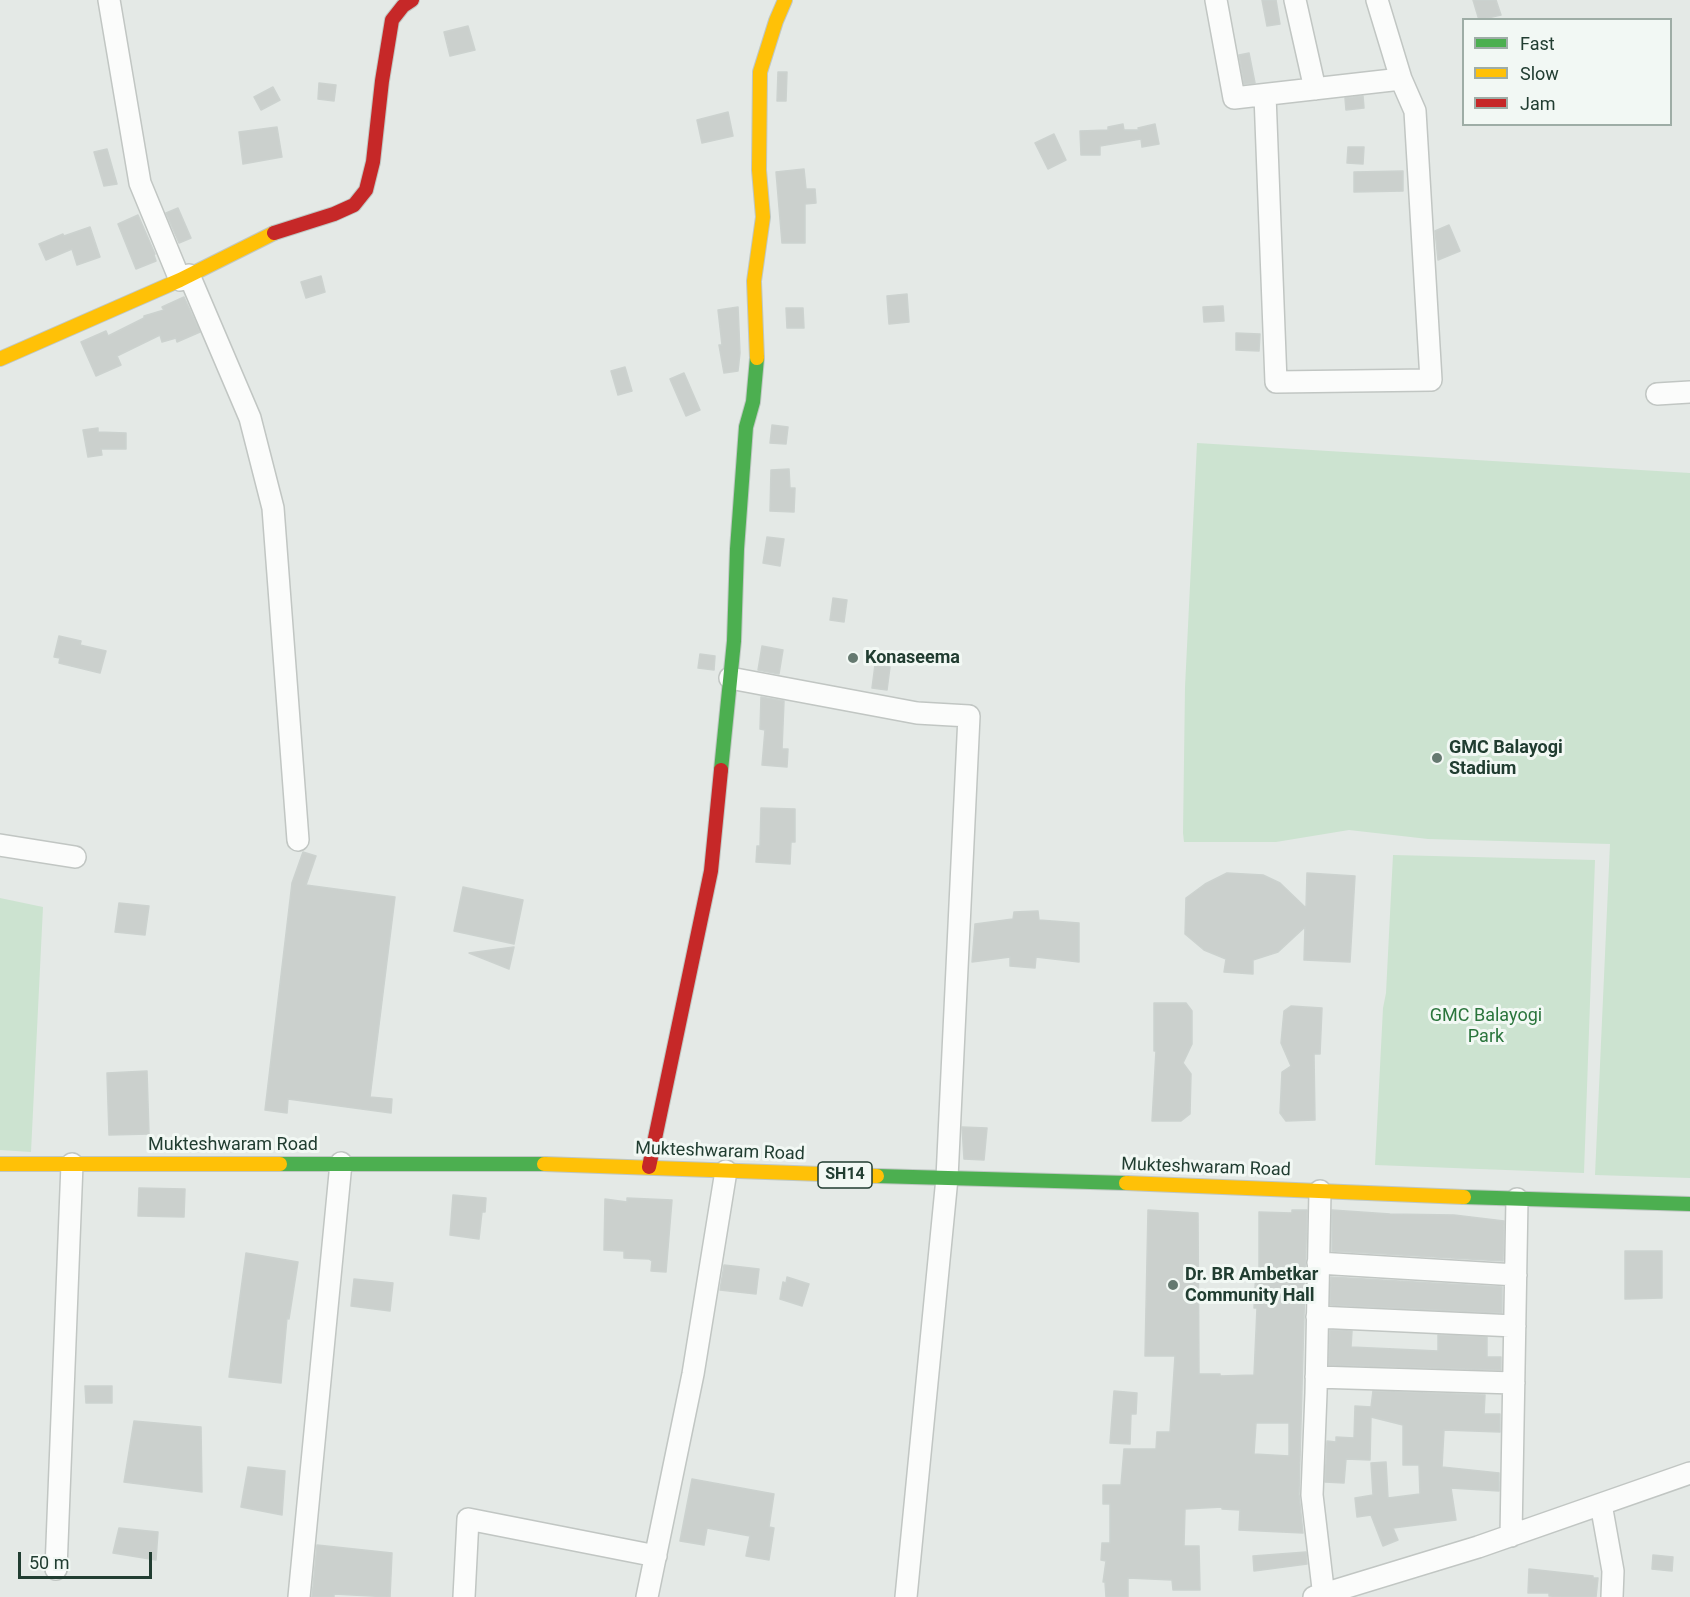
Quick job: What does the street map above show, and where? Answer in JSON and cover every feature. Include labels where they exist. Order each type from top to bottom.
[{"type":"main road","points":[[0,359],[185,278],[273,233],[334,214],[354,205],[366,190],[373,162],[382,81],[392,20],[403,6],[412,0]]},
{"type":"main road","points":[[649,1167],[686,981],[711,871],[730,678],[746,427],[753,402],[758,353],[754,281],[763,217],[759,170],[760,72],[785,0]]},
{"type":"main road","name":"Mukteshwaram Road","points":[[0,1164],[341,1163],[649,1167],[1690,1204]]},
{"type":"street","points":[[109,0],[140,183],[250,418],[273,508],[298,840]]},
{"type":"street","points":[[1216,0],[1234,98],[1401,79]]},
{"type":"street","points":[[1294,0],[1315,89]]},
{"type":"street","points":[[1265,95],[1276,382],[1431,380],[1415,111],[1401,79],[1377,0]]},
{"type":"street","points":[[1657,394],[1690,392]]},
{"type":"street","points":[[730,678],[917,713],[969,716],[947,1178],[906,1597]]},
{"type":"street","points":[[0,845],[75,857]]},
{"type":"street","points":[[299,1597],[341,1163]]},
{"type":"street","points":[[56,1569],[72,1164]]},
{"type":"street","points":[[647,1597],[693,1374],[726,1171]]},
{"type":"street","points":[[1320,1191],[1312,1495],[1320,1596],[1511,1536],[1690,1473]]},
{"type":"street","points":[[1511,1536],[1517,1199]]},
{"type":"street","points":[[1318,1263],[1516,1275]]},
{"type":"street","points":[[1317,1317],[1515,1326]]},
{"type":"street","points":[[1316,1377],[1514,1383]]},
{"type":"street","points":[[1601,1504],[1613,1571],[1611,1597]]},
{"type":"street","points":[[464,1597],[468,1518],[656,1556]]},
{"type":"green space","name":"GMC Balayogi Stadium","points":[[1197,443],[1690,473],[1690,1178],[1595,1175],[1610,844],[1428,839],[1349,830],[1276,842],[1184,842],[1185,687]]},
{"type":"green space","name":"GMC Balayogi Park","points":[[1393,855],[1595,860],[1584,1173],[1375,1165]]},
{"type":"green space","points":[[0,898],[43,907],[31,1152],[0,1150]]},
{"type":"building","points":[[1262,0],[1276,0],[1280,24],[1267,26]]},
{"type":"building","points":[[1473,0],[1496,0],[1501,15],[1478,18]]},
{"type":"building","points":[[468,26],[475,50],[450,56],[444,32]]},
{"type":"building","points":[[1249,53],[1255,83],[1244,84],[1239,55]]},
{"type":"building","points":[[778,72],[787,72],[786,101],[777,101]]},
{"type":"building","points":[[319,83],[336,85],[334,101],[318,99]]},
{"type":"building","points":[[273,87],[280,100],[261,110],[254,97]]},
{"type":"building","points":[[1363,96],[1364,108],[1346,110],[1345,98]]},
{"type":"building","points":[[728,112],[733,136],[702,143],[697,120]]},
{"type":"building","points":[[1123,124],[1124,130],[1139,130],[1138,128],[1155,124],[1159,144],[1142,147],[1141,139],[1100,146],[1100,155],[1081,155],[1080,131],[1108,130],[1108,127]]},
{"type":"building","points":[[277,127],[282,157],[243,164],[239,132]]},
{"type":"building","points":[[1054,134],[1066,160],[1048,169],[1035,143]]},
{"type":"building","points":[[1348,147],[1364,147],[1363,164],[1347,163]]},
{"type":"building","points":[[107,149],[117,184],[104,186],[94,152]]},
{"type":"building","points":[[804,169],[806,189],[815,189],[816,203],[805,204],[805,243],[782,243],[776,172]]},
{"type":"building","points":[[1403,171],[1403,191],[1354,192],[1354,172]]},
{"type":"building","points":[[178,208],[191,238],[179,243],[166,213]]},
{"type":"building","points":[[138,215],[156,261],[136,269],[118,224]]},
{"type":"building","points":[[1449,225],[1460,251],[1438,260],[1435,231]]},
{"type":"building","points":[[90,227],[100,257],[77,265],[72,249],[46,260],[39,244],[63,234],[64,236]]},
{"type":"building","points":[[321,276],[325,292],[306,298],[301,282]]},
{"type":"building","points":[[907,294],[909,322],[889,324],[887,296]]},
{"type":"building","points":[[184,297],[200,332],[177,342],[176,338],[162,342],[160,335],[117,356],[121,365],[96,376],[81,342],[106,331],[108,336],[144,316],[164,310],[162,307]]},
{"type":"building","points":[[1223,306],[1224,321],[1204,322],[1203,307]]},
{"type":"building","points":[[738,307],[740,353],[738,371],[724,373],[719,345],[722,345],[718,310]]},
{"type":"building","points":[[786,308],[803,308],[804,328],[787,328]]},
{"type":"building","points":[[1236,333],[1260,334],[1259,351],[1236,350]]},
{"type":"building","points":[[625,367],[632,391],[618,395],[611,371]]},
{"type":"building","points":[[684,373],[700,410],[686,416],[670,379]]},
{"type":"building","points":[[772,425],[788,427],[786,444],[770,443]]},
{"type":"building","points":[[98,428],[98,432],[126,433],[126,449],[101,449],[102,455],[88,457],[83,430]]},
{"type":"building","points":[[789,469],[790,488],[795,488],[794,512],[770,511],[771,470]]},
{"type":"building","points":[[767,537],[784,539],[780,566],[763,563]]},
{"type":"building","points":[[833,598],[847,600],[844,622],[830,620]]},
{"type":"building","points":[[59,636],[81,641],[80,645],[106,651],[100,673],[59,663],[60,658],[54,657]]},
{"type":"building","points":[[762,646],[783,650],[779,674],[758,670]]},
{"type":"building","points":[[700,654],[715,656],[714,670],[698,668]]},
{"type":"building","points":[[875,665],[890,667],[887,690],[872,688]]},
{"type":"building","points":[[761,697],[784,701],[782,749],[788,749],[787,767],[762,765],[765,730],[760,729]]},
{"type":"building","points":[[761,808],[795,809],[795,842],[791,842],[790,864],[756,862],[757,846],[760,846]]},
{"type":"building","points":[[303,852],[316,856],[306,885],[395,897],[370,1097],[392,1099],[391,1113],[288,1099],[287,1113],[265,1110],[292,883]]},
{"type":"building","points":[[1227,873],[1263,875],[1280,883],[1306,908],[1307,873],[1355,876],[1350,962],[1304,960],[1305,927],[1278,952],[1253,960],[1253,974],[1224,972],[1226,959],[1204,950],[1185,934],[1186,898],[1205,884]]},
{"type":"building","points":[[463,887],[523,900],[514,944],[454,931]]},
{"type":"building","points":[[119,903],[149,906],[145,935],[115,932]]},
{"type":"building","points":[[1038,911],[1039,920],[1079,923],[1079,962],[1036,957],[1035,968],[1010,966],[1010,957],[972,962],[975,924],[1013,919],[1014,912]]},
{"type":"building","points":[[514,947],[509,969],[469,953]]},
{"type":"building","points":[[1154,1003],[1186,1003],[1192,1011],[1192,1044],[1183,1063],[1191,1074],[1190,1114],[1181,1121],[1152,1121],[1156,1051],[1154,1051]]},
{"type":"building","points":[[1291,1006],[1322,1008],[1320,1054],[1314,1054],[1315,1120],[1286,1121],[1280,1113],[1282,1072],[1291,1066],[1281,1043],[1284,1011]]},
{"type":"building","points":[[147,1071],[149,1134],[109,1135],[107,1073]]},
{"type":"building","points":[[962,1127],[987,1128],[984,1160],[964,1159]]},
{"type":"building","points":[[139,1188],[185,1189],[184,1217],[138,1216]]},
{"type":"building","points":[[453,1195],[486,1198],[479,1239],[450,1235]]},
{"type":"building","points":[[627,1198],[672,1200],[666,1272],[651,1271],[652,1261],[649,1259],[624,1258],[624,1251],[604,1250],[605,1199],[627,1202]]},
{"type":"building","points":[[1148,1210],[1198,1213],[1199,1374],[1220,1374],[1220,1376],[1254,1375],[1257,1308],[1254,1308],[1256,1269],[1259,1269],[1259,1212],[1292,1213],[1292,1210],[1307,1210],[1299,1494],[1303,1533],[1239,1530],[1240,1510],[1222,1509],[1222,1507],[1185,1509],[1184,1546],[1199,1546],[1200,1590],[1173,1590],[1172,1580],[1128,1578],[1128,1597],[1106,1597],[1105,1582],[1103,1582],[1106,1561],[1101,1560],[1102,1543],[1110,1543],[1110,1504],[1103,1504],[1103,1485],[1121,1485],[1124,1449],[1156,1449],[1157,1432],[1170,1432],[1175,1356],[1145,1356]],"holes":[[[1256,1423],[1289,1423],[1289,1456],[1254,1454]]]},
{"type":"building","points":[[1332,1210],[1454,1215],[1504,1221],[1503,1261],[1332,1251]]},
{"type":"building","points":[[1625,1251],[1662,1251],[1662,1298],[1625,1299]]},
{"type":"building","points":[[246,1253],[298,1262],[289,1319],[287,1318],[281,1383],[229,1377]]},
{"type":"building","points":[[724,1265],[759,1269],[756,1294],[720,1290]]},
{"type":"building","points":[[787,1277],[809,1284],[802,1306],[780,1299],[783,1282],[786,1283]]},
{"type":"building","points":[[1331,1277],[1502,1287],[1502,1313],[1330,1305]]},
{"type":"building","points":[[354,1279],[393,1283],[390,1311],[351,1306]]},
{"type":"building","points":[[1330,1330],[1352,1331],[1351,1347],[1438,1351],[1438,1335],[1487,1337],[1487,1357],[1501,1357],[1501,1370],[1329,1365]]},
{"type":"building","points":[[85,1386],[112,1386],[112,1403],[86,1403]]},
{"type":"building","points":[[1114,1391],[1137,1393],[1136,1414],[1131,1414],[1130,1444],[1110,1443]]},
{"type":"building","points":[[1373,1391],[1485,1395],[1484,1414],[1500,1414],[1500,1432],[1444,1430],[1442,1467],[1499,1473],[1499,1491],[1451,1488],[1456,1520],[1393,1528],[1398,1540],[1383,1546],[1371,1515],[1357,1517],[1355,1498],[1373,1495],[1371,1463],[1386,1462],[1388,1498],[1420,1494],[1419,1465],[1403,1465],[1403,1425],[1371,1417],[1370,1460],[1346,1459],[1344,1483],[1325,1482],[1327,1441],[1336,1442],[1336,1437],[1354,1438],[1355,1406],[1371,1407]]},
{"type":"building","points":[[134,1421],[201,1427],[202,1492],[124,1482]]},
{"type":"building","points":[[248,1467],[285,1471],[282,1515],[241,1507]]},
{"type":"building","points":[[692,1479],[774,1494],[769,1527],[774,1528],[769,1560],[746,1556],[750,1536],[707,1528],[704,1545],[680,1541]]},
{"type":"building","points":[[119,1528],[158,1532],[156,1560],[113,1553]]},
{"type":"building","points":[[317,1545],[392,1553],[390,1597],[334,1594],[334,1597],[312,1597]]},
{"type":"building","points":[[1306,1552],[1307,1564],[1254,1571],[1253,1556]]},
{"type":"building","points":[[1653,1555],[1673,1557],[1672,1571],[1652,1569]]},
{"type":"building","points":[[1529,1569],[1598,1578],[1596,1597],[1563,1597],[1549,1596],[1549,1593],[1528,1593]]},
{"type":"traffic: fast","points":[[721,770],[734,641],[737,549],[746,427],[753,402],[757,358]]},
{"type":"traffic: fast","points":[[280,1164],[544,1164]]},
{"type":"traffic: fast","points":[[877,1176],[1126,1183]]},
{"type":"traffic: fast","points":[[1464,1197],[1690,1204]]},
{"type":"traffic: slow","points":[[757,358],[754,281],[763,217],[759,170],[760,72],[785,0]]},
{"type":"traffic: slow","points":[[0,359],[180,280],[274,233]]},
{"type":"traffic: slow","points":[[0,1164],[280,1164]]},
{"type":"traffic: slow","points":[[544,1164],[877,1176]]},
{"type":"traffic: slow","points":[[1126,1183],[1464,1197]]},
{"type":"traffic: jam","points":[[274,233],[334,214],[354,205],[366,190],[373,162],[382,81],[392,20],[403,6],[412,0]]},
{"type":"traffic: jam","points":[[649,1167],[711,871],[721,770]]},
{"type":"place","name":"Konaseema","points":[[853,658]]},
{"type":"place","name":"GMC Balayogi Stadium","points":[[1437,758]]},
{"type":"place","name":"Dr. BR Ambetkar Community Hall","points":[[1173,1285]]}]
